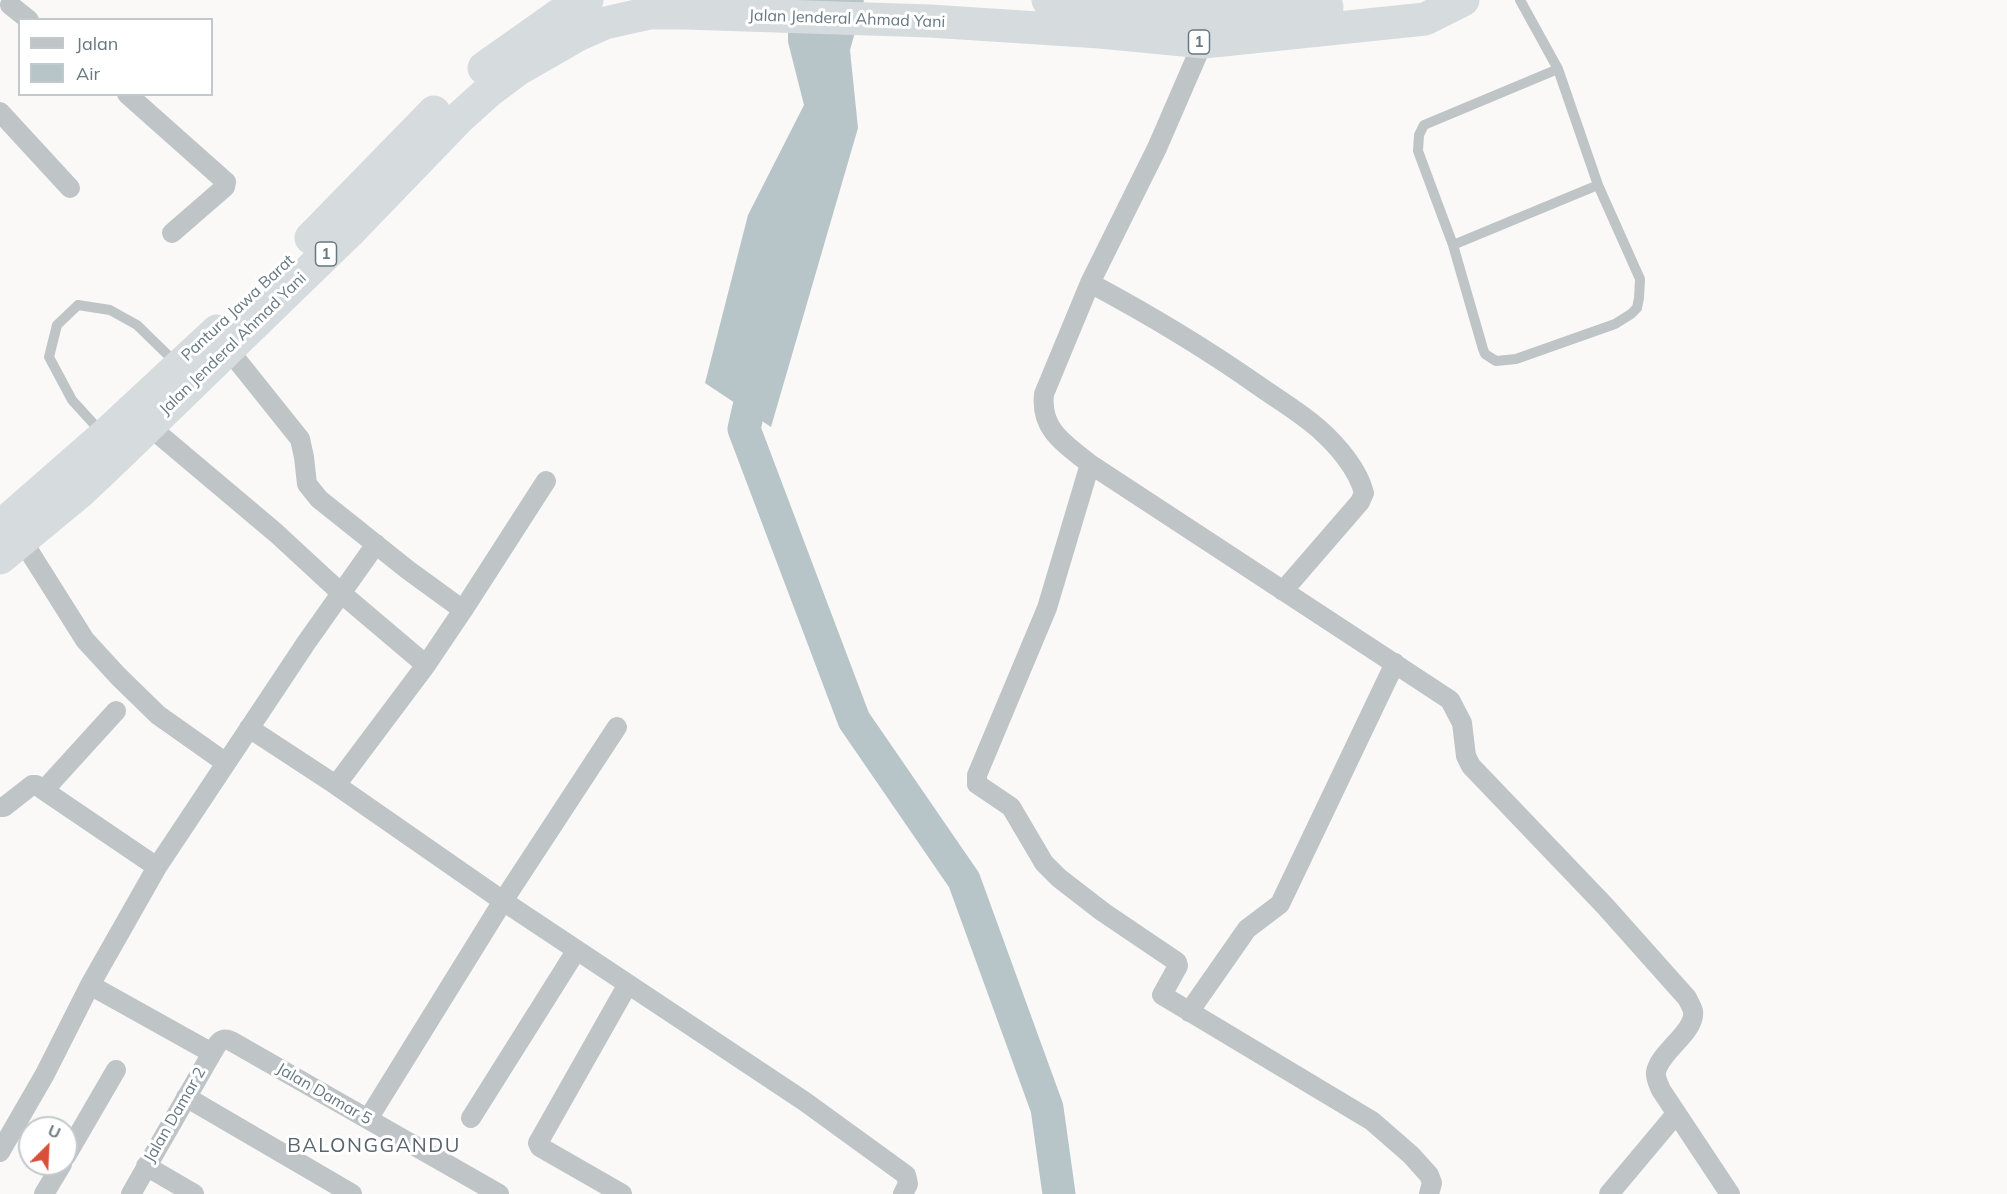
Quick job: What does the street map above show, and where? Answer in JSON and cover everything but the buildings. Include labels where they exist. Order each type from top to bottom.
[{"type":"highway","name":"1","points":[[1048,0],[1100,12],[1208,29],[1425,19],[1463,0]]},
{"type":"highway","name":"1","points":[[1208,29],[1410,0]]},
{"type":"highway","name":"Pantura Jawa Barat","points":[[7,542],[186,373],[243,307],[433,112],[500,55],[567,5]]},
{"type":"highway","name":"Jalan Jenderal Ahmad Yani","points":[[113,444],[149,426],[186,373],[228,349],[349,232],[459,118],[489,91],[517,70],[578,35],[605,23],[650,13],[930,21],[1100,12]]},
{"type":"street","points":[[8,7],[26,18]]},
{"type":"street","points":[[1208,29],[1157,148],[1090,283],[1044,394],[1042,407],[1047,422],[1055,435],[1090,464],[1450,700],[1462,723],[1466,756],[1471,766],[1613,914],[1687,998],[1693,1010],[1693,1018],[1688,1028],[1662,1059],[1656,1071],[1656,1079],[1676,1114],[1730,1194]]},
{"type":"street","points":[[129,96],[226,182],[225,187],[172,233]]},
{"type":"street","points":[[0,112],[70,188]]},
{"type":"street","points":[[1090,283],[1218,357],[1292,409],[1319,429],[1354,471],[1364,493],[1360,502],[1283,591]]},
{"type":"street","points":[[228,349],[300,439],[307,483],[319,499],[463,610]]},
{"type":"street","points":[[149,426],[276,533],[341,593],[426,665]]},
{"type":"street","points":[[1090,464],[1047,609],[976,779],[979,785],[1011,807],[1044,864],[1059,878],[1103,912],[1178,962],[1178,966],[1161,994],[1372,1121],[1392,1137],[1429,1175],[1432,1183],[1429,1194]]},
{"type":"street","points":[[336,785],[426,665],[546,481]]},
{"type":"street","points":[[7,542],[98,655],[158,715],[226,763]]},
{"type":"street","points":[[0,1152],[157,867],[249,728],[376,544]]},
{"type":"street","points":[[1189,1011],[1246,929],[1280,904],[1395,663]]},
{"type":"street","points":[[45,789],[116,711]]},
{"type":"street","points":[[368,1119],[503,901],[617,727]]},
{"type":"street","points":[[249,728],[336,785],[576,951],[804,1101],[902,1171],[908,1179],[903,1194]]},
{"type":"street","points":[[0,807],[4,807],[32,785],[45,789],[157,867]]},
{"type":"street","points":[[471,1118],[576,951]]},
{"type":"street","points":[[622,1194],[540,1147],[538,1143],[628,984]]},
{"type":"street","name":"Jalan Damar 5","points":[[90,986],[217,1046],[231,1041],[368,1119],[489,1192]]},
{"type":"street","name":"Jalan Damar 2","points":[[131,1194],[217,1046]]},
{"type":"street","points":[[78,1135],[116,1070]]},
{"type":"street","points":[[186,1097],[352,1194]]},
{"type":"street","points":[[1609,1194],[1676,1114]]},
{"type":"street","points":[[146,1166],[194,1194]]},
{"type":"street","points":[[44,1194],[55,1176]]},
{"type":"lane","points":[[1520,0],[1558,69],[1598,185],[1640,279],[1637,308],[1615,324],[1516,358],[1496,361],[1489,358],[1483,348],[1453,245],[1418,151],[1419,135],[1424,125],[1558,69]]},
{"type":"lane","points":[[1453,245],[1598,185]]},
{"type":"lane","points":[[113,444],[72,400],[49,357],[57,325],[78,305],[110,310],[137,325],[186,373]]},
{"type":"water","points":[[788,0],[864,0],[850,50],[858,128],[771,427],[705,383],[748,215],[804,105],[788,42]]},
{"type":"waterway","points":[[758,367],[744,429],[854,720],[964,880],[1047,1108],[1059,1194]]},
{"type":"district","name":"BALONGGANDU","points":[[374,1146]]}]
